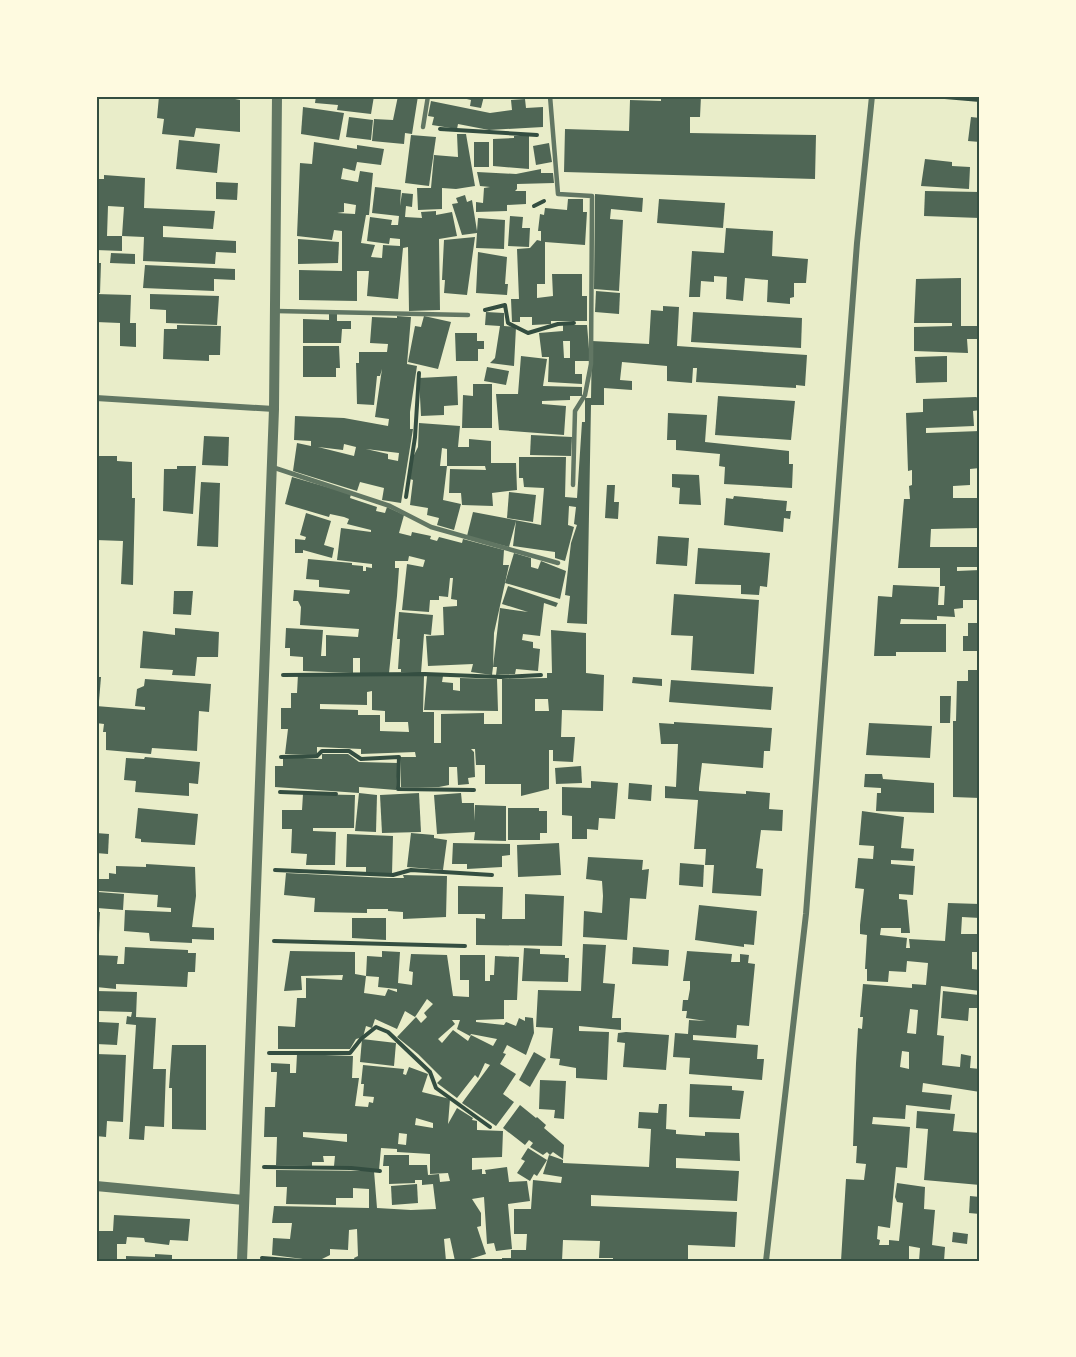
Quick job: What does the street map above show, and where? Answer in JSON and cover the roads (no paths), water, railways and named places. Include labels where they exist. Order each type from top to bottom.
[{"type":"street","points":[[242,1259],[274,409],[277,96]]},
{"type":"street","points":[[766,1261],[807,914],[857,243],[872,96]]},
{"type":"street","points":[[96,398],[274,409]]},
{"type":"street","points":[[96,1186],[244,1200]]},
{"type":"lane","points":[[423,127],[428,96]]},
{"type":"lane","points":[[550,96],[558,194],[592,196],[591,364],[585,395],[575,411],[573,485]]},
{"type":"lane","points":[[275,311],[468,315]]},
{"type":"lane","points":[[272,467],[348,490],[404,513],[430,527],[558,563]]}]
